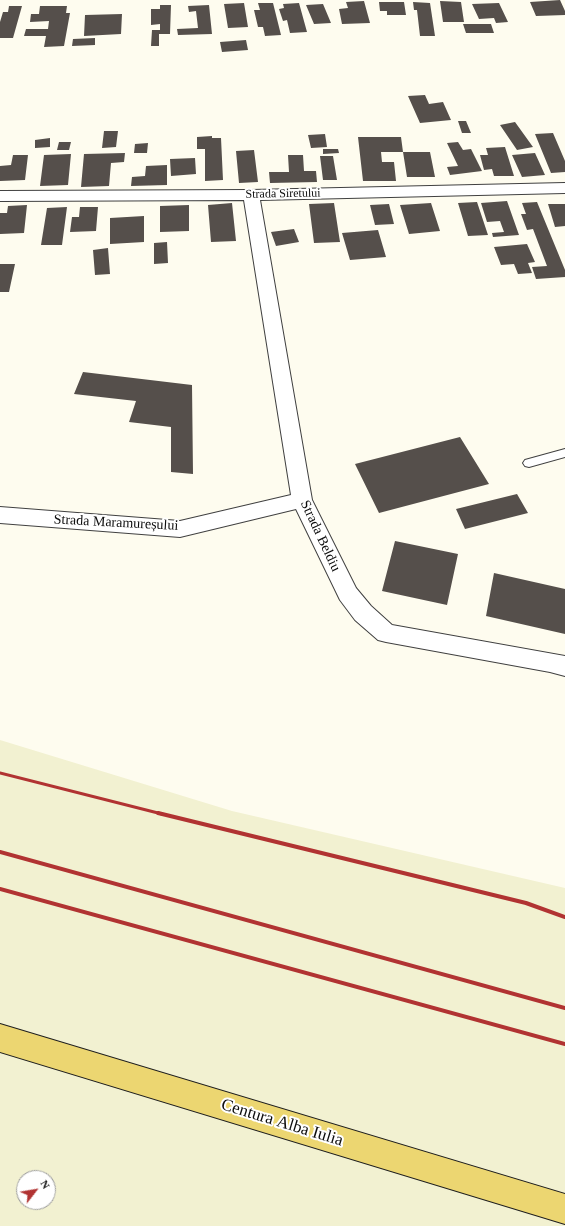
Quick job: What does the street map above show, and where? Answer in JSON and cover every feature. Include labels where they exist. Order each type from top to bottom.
[{"type":"main road","name":"Centura Alba Iulia","points":[[0,1038],[565,1209]]},
{"type":"street","name":"Strada Siretului","points":[[0,196],[251,195],[565,188]]},
{"type":"street","name":"Strada Beldiu","points":[[251,195],[302,500],[348,594],[363,613],[386,633],[550,662],[565,666]]},
{"type":"street","name":"Strada Maramureșului","points":[[0,515],[180,529],[302,500]]},
{"type":"lane","points":[[529,463],[565,452]]},
{"type":"green space","points":[[0,740],[232,811],[565,888],[565,1226],[0,1226]]},
{"type":"building","points":[[560,0],[565,11],[565,15],[536,16],[530,2]]},
{"type":"building","points":[[364,1],[370,23],[342,24],[339,9],[348,8],[346,2]]},
{"type":"building","points":[[440,1],[461,2],[464,22],[443,22]]},
{"type":"building","points":[[379,2],[404,2],[406,15],[387,15],[387,11],[380,11]]},
{"type":"building","points":[[413,2],[430,3],[435,36],[420,36],[417,10],[414,10]]},
{"type":"building","points":[[244,3],[248,27],[228,28],[224,4]]},
{"type":"building","points":[[258,3],[273,3],[281,35],[265,36],[263,27],[258,27],[254,10],[260,10]]},
{"type":"building","points":[[299,3],[307,32],[290,33],[287,20],[283,21],[279,9],[284,8],[283,4]]},
{"type":"building","points":[[499,3],[508,22],[496,23],[494,18],[479,19],[472,4]]},
{"type":"building","points":[[323,4],[331,23],[314,24],[306,5]]},
{"type":"building","points":[[160,5],[171,5],[170,34],[159,34],[159,46],[151,46],[152,30],[160,30],[160,24],[151,25],[151,9],[160,9]]},
{"type":"building","points":[[209,5],[212,34],[178,35],[177,29],[198,28],[196,11],[189,12],[188,6]]},
{"type":"building","points":[[9,6],[22,6],[13,38],[0,38],[0,22],[3,12],[8,12]]},
{"type":"building","points":[[40,6],[67,6],[66,13],[70,13],[64,46],[44,47],[46,36],[24,36],[26,29],[48,29],[49,21],[30,22],[31,14],[39,14]]},
{"type":"building","points":[[122,14],[121,34],[84,36],[85,15]]},
{"type":"building","points":[[463,24],[491,24],[494,33],[466,33]]},
{"type":"building","points":[[95,38],[95,45],[72,46],[73,39]]},
{"type":"building","points":[[246,40],[248,50],[222,52],[220,42]]},
{"type":"building","points":[[425,95],[429,104],[443,102],[451,120],[420,123],[408,96]]},
{"type":"building","points":[[458,121],[466,121],[471,133],[462,133]]},
{"type":"building","points":[[515,122],[533,147],[517,150],[500,125]]},
{"type":"building","points":[[104,131],[118,131],[116,147],[102,148]]},
{"type":"building","points":[[553,133],[565,161],[565,172],[551,173],[535,134]]},
{"type":"building","points":[[325,134],[327,147],[311,148],[308,135]]},
{"type":"building","points":[[212,136],[212,138],[221,138],[223,180],[205,181],[205,149],[197,149],[197,137]]},
{"type":"building","points":[[358,137],[401,137],[403,152],[381,152],[382,162],[394,162],[396,181],[363,181]]},
{"type":"building","points":[[50,138],[50,147],[35,148],[35,140]]},
{"type":"building","points":[[59,142],[71,142],[69,150],[57,150]]},
{"type":"building","points":[[458,142],[463,150],[471,149],[482,171],[450,175],[447,167],[458,166],[447,143]]},
{"type":"building","points":[[148,143],[147,153],[134,153],[135,144]]},
{"type":"building","points":[[505,147],[514,176],[494,176],[492,169],[484,170],[480,155],[488,155],[486,148]]},
{"type":"building","points":[[323,149],[338,149],[339,153],[323,154]]},
{"type":"building","points":[[254,150],[258,182],[239,183],[236,151]]},
{"type":"building","points":[[403,152],[430,152],[435,177],[407,177]]},
{"type":"building","points":[[125,153],[124,162],[111,163],[109,186],[81,187],[84,154]]},
{"type":"building","points":[[535,153],[545,175],[522,177],[512,155]]},
{"type":"building","points":[[71,154],[68,185],[40,186],[44,155]]},
{"type":"building","points":[[13,155],[28,155],[25,180],[0,181],[0,166],[11,165]]},
{"type":"building","points":[[288,155],[303,155],[304,171],[316,171],[317,182],[270,183],[269,172],[289,172]]},
{"type":"building","points":[[320,156],[333,156],[337,180],[323,180]]},
{"type":"building","points":[[195,158],[196,174],[171,176],[170,159]]},
{"type":"building","points":[[167,165],[167,185],[131,186],[132,177],[145,176],[146,166]]},
{"type":"building","points":[[507,201],[519,235],[493,237],[492,233],[504,232],[500,221],[487,222],[481,203]]},
{"type":"building","points":[[477,202],[488,235],[468,236],[458,203]]},
{"type":"building","points":[[537,202],[565,270],[565,277],[536,279],[532,267],[547,266],[533,229],[527,230],[521,214],[526,214],[522,203]]},
{"type":"building","points":[[232,203],[236,241],[211,242],[208,205]]},
{"type":"building","points":[[334,203],[340,242],[314,243],[309,204]]},
{"type":"building","points":[[431,203],[440,231],[409,234],[400,205]]},
{"type":"building","points":[[389,204],[394,224],[375,225],[370,205]]},
{"type":"building","points":[[548,204],[565,204],[565,226],[555,227]]},
{"type":"building","points":[[27,205],[24,233],[0,234],[0,213],[7,213],[8,206]]},
{"type":"building","points":[[189,205],[189,231],[160,232],[160,206]]},
{"type":"building","points":[[67,207],[62,245],[41,245],[47,208]]},
{"type":"building","points":[[80,207],[98,207],[96,231],[70,232],[72,217],[79,217]]},
{"type":"building","points":[[144,216],[144,242],[110,244],[110,218]]},
{"type":"building","points":[[294,229],[299,242],[276,246],[271,232]]},
{"type":"building","points":[[378,230],[386,257],[350,260],[342,233]]},
{"type":"building","points":[[167,242],[168,263],[154,264],[154,243]]},
{"type":"building","points":[[527,244],[535,262],[528,263],[532,273],[518,274],[514,264],[501,265],[494,247]]},
{"type":"building","points":[[108,248],[110,274],[95,275],[93,250]]},
{"type":"building","points":[[0,264],[15,264],[9,292],[0,292]]},
{"type":"building","points":[[83,372],[192,385],[193,474],[171,472],[171,427],[129,422],[136,401],[74,394]]},
{"type":"building","points":[[460,437],[489,484],[379,513],[355,464]]},
{"type":"building","points":[[517,494],[528,513],[465,529],[456,509]]},
{"type":"building","points":[[395,541],[458,554],[447,605],[382,591]]},
{"type":"building","points":[[494,573],[565,589],[565,634],[486,616]]},
{"type":"railway","points":[[0,773],[159,813]]},
{"type":"railway","points":[[159,813],[526,903],[565,917]]},
{"type":"railway","points":[[0,852],[565,1008]]},
{"type":"railway","points":[[0,889],[565,1044]]}]
